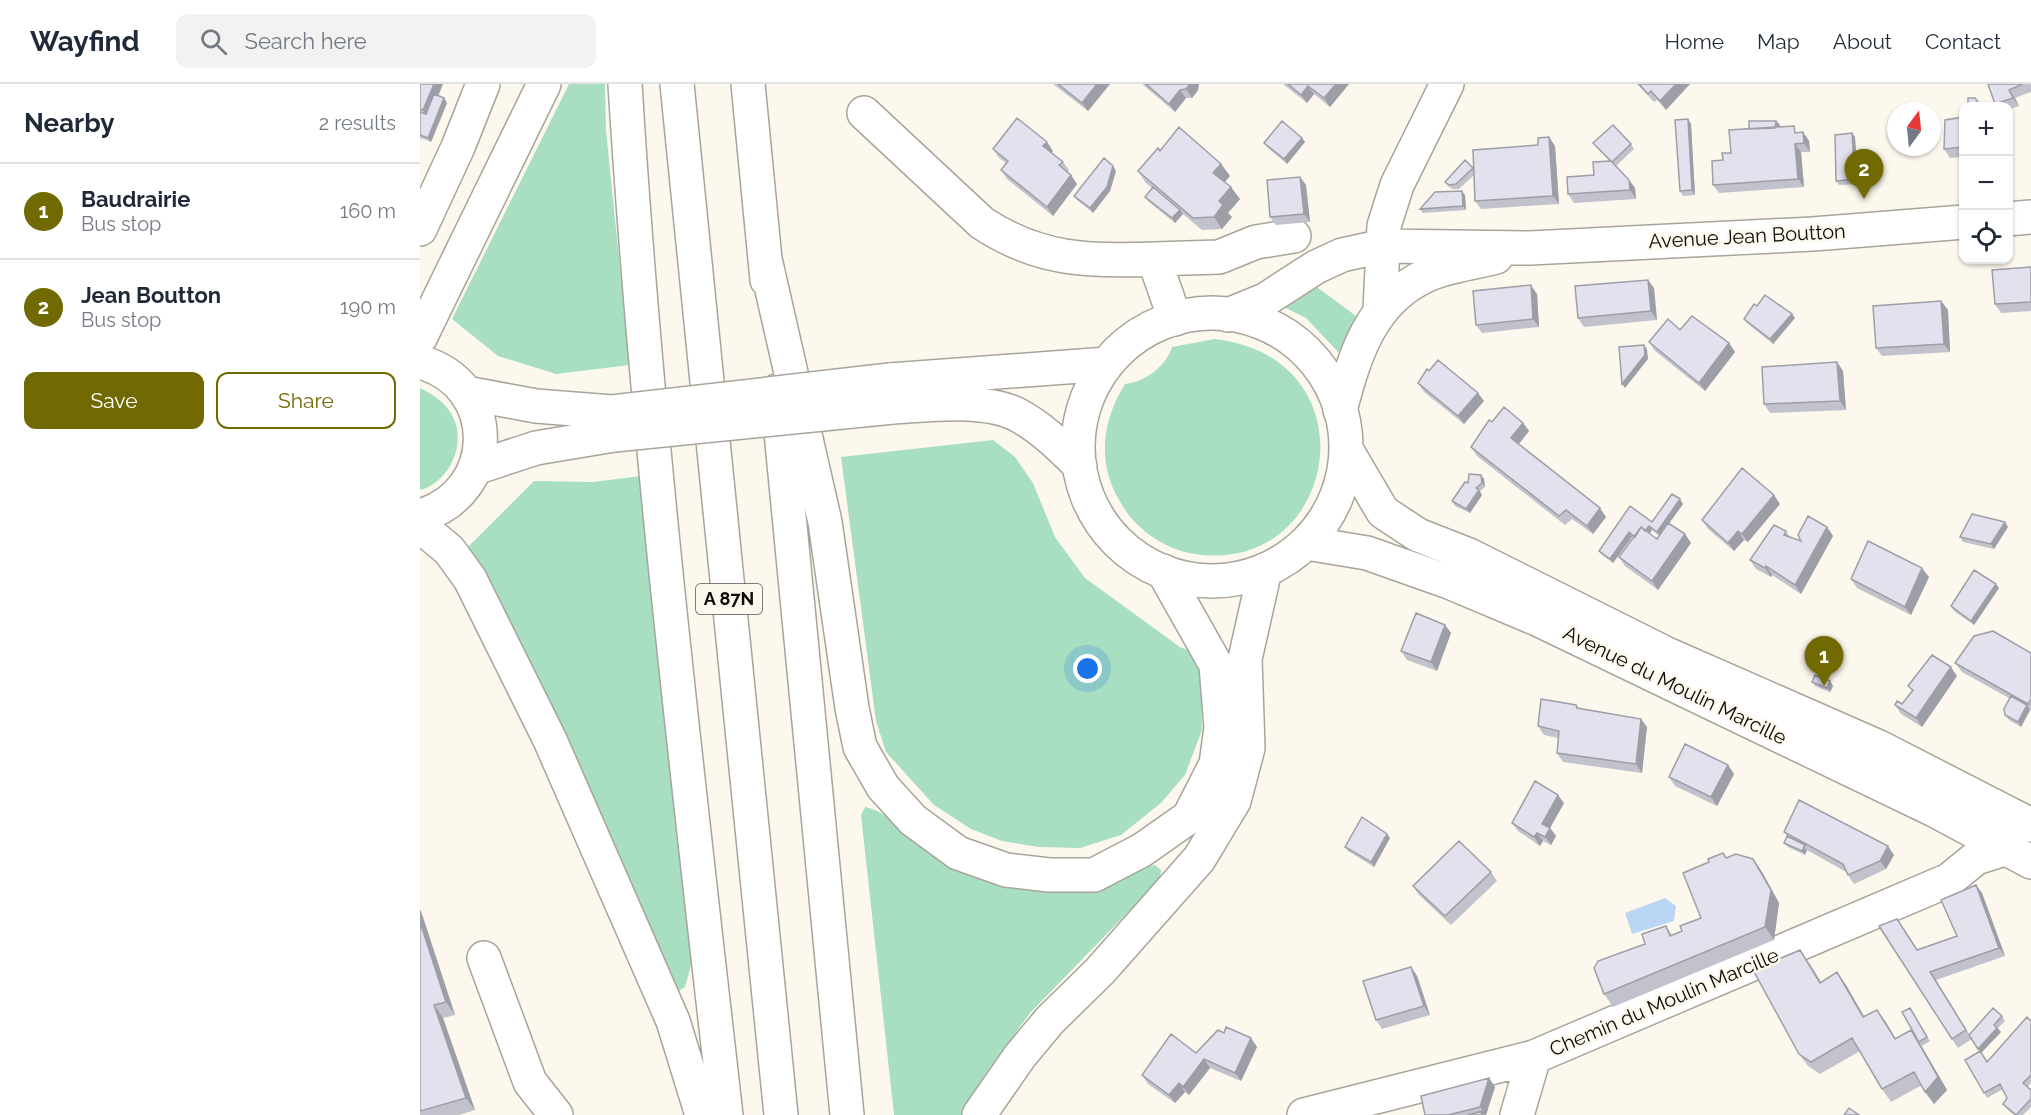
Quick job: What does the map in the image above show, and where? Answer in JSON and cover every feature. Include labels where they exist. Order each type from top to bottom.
[{"type":"main road","points":[[420,229],[458,147],[483,84]]},
{"type":"main road","points":[[420,338],[544,84]]},
{"type":"main road","points":[[625,84],[631,180],[660,506],[726,1115]]},
{"type":"main road","name":"A 87N","points":[[677,84],[781,1115]]},
{"type":"main road","points":[[748,84],[847,1115]]},
{"type":"main road","points":[[1380,310],[1384,226],[1396,186],[1447,84]]},
{"type":"main road","points":[[864,112],[982,223],[1023,246],[1079,260],[1219,257],[1256,242],[1294,236]]},
{"type":"main road","points":[[2013,219],[2031,218]]},
{"type":"main road","name":"Avenue Jean Boutton","points":[[1228,315],[1265,300],[1316,267],[1342,255],[1383,246],[1530,248],[1813,234],[1959,222]]},
{"type":"main road","name":"Avenue Jean Boutton","points":[[1341,410],[1359,348],[1380,310],[1392,298],[1426,276],[1530,248]]},
{"type":"main road","points":[[765,259],[825,522],[852,708],[860,747],[883,787],[913,820],[958,853],[1006,870],[1048,876],[1094,875],[1142,850],[1190,817],[1215,764],[1221,728],[1216,665],[1163,572]]},
{"type":"main road","points":[[1154,259],[1175,319]]},
{"type":"main road","points":[[1192,315],[1228,315],[1269,327],[1305,351],[1327,378],[1341,410],[1346,449],[1341,483],[1335,500],[1317,530],[1306,543],[1264,570],[1231,579],[1197,580],[1163,572],[1136,556],[1112,536],[1094,511],[1080,466],[1081,420],[1091,391],[1107,364],[1138,336],[1175,319],[1192,315]]},
{"type":"main road","points":[[420,362],[449,376],[466,393],[475,410],[480,429],[480,448],[476,468],[465,487],[450,502],[420,516]]},
{"type":"main road","points":[[476,468],[613,423],[892,393],[1107,364]]},
{"type":"main road","points":[[466,393],[613,423]]},
{"type":"main road","points":[[892,393],[973,404],[1015,414],[1054,439],[1080,466]]},
{"type":"main road","name":"Avenue du Moulin Marcille","points":[[1346,449],[1383,512],[1418,535],[1469,555],[1667,654],[1879,747],[2031,825]]},
{"type":"main road","points":[[420,526],[449,550],[470,579],[550,740],[673,1021],[702,1115]]},
{"type":"main road","name":"Avenue du Moulin Marcille","points":[[1306,543],[1367,553],[1449,582],[1537,619],[1934,810],[2019,855]]},
{"type":"main road","points":[[979,1115],[1020,1056],[1050,1020],[1100,971],[1199,859],[1234,801],[1248,748],[1245,659],[1264,570]]},
{"type":"main road","name":"Chemin du Moulin Marcille","points":[[1304,1115],[1534,1057],[1949,880],[1976,858],[2019,855]]},
{"type":"main road","points":[[484,958],[530,1082],[556,1115]]},
{"type":"main road","points":[[1517,1115],[1534,1057]]},
{"type":"green space","points":[[569,84],[605,84],[606,131],[630,365],[556,374],[498,356],[452,319]]},
{"type":"green space","points":[[1314,285],[1356,316],[1340,354],[1306,318],[1284,307],[1292,298]]},
{"type":"green space","points":[[1215,339],[1266,355],[1300,384],[1317,421],[1319,462],[1307,501],[1282,532],[1244,552],[1195,554],[1161,542],[1133,520],[1112,486],[1107,471],[1105,442],[1111,412],[1125,384],[1133,383],[1154,372],[1165,361],[1172,347]]},
{"type":"green space","points":[[420,388],[448,408],[454,419],[458,440],[452,462],[446,472],[439,480],[420,490]]},
{"type":"green space","points":[[993,440],[1015,457],[1033,483],[1055,537],[1085,578],[1180,647],[1198,654],[1209,688],[1201,690],[1202,730],[1185,775],[1161,803],[1121,835],[1080,848],[1039,847],[1002,841],[971,829],[934,805],[886,752],[876,721],[841,457]]},
{"type":"green space","points":[[641,476],[694,954],[685,987],[677,992],[462,553],[534,481],[593,482]]},
{"type":"green space","points":[[865,807],[883,814],[932,855],[991,882],[1013,887],[1057,892],[1079,890],[1107,884],[1155,865],[1161,870],[1160,879],[1030,1013],[985,1075],[963,1115],[894,1115],[861,815]]},
{"type":"water","points":[[1665,898],[1676,906],[1674,921],[1632,934],[1625,913]]},
{"type":"building","points":[[420,84],[434,84],[423,110],[420,109]]},
{"type":"building","points":[[1058,84],[1097,84],[1082,103]]},
{"type":"building","points":[[1146,84],[1190,84],[1186,89],[1180,90],[1169,104]]},
{"type":"building","points":[[1288,84],[1336,84],[1324,98],[1308,86],[1301,95]]},
{"type":"building","points":[[1639,84],[1676,84],[1660,101],[1651,91],[1648,94]]},
{"type":"building","points":[[1988,84],[2023,84],[2009,90],[2013,98],[1994,102]]},
{"type":"building","points":[[434,94],[444,98],[428,138],[420,135],[420,112],[426,114]]},
{"type":"building","points":[[1968,98],[1975,98],[1978,102],[1968,102]]},
{"type":"building","points":[[1017,118],[1047,142],[1043,146],[1063,162],[1059,165],[1071,175],[1047,207],[1001,170],[1008,161],[993,149]]},
{"type":"building","points":[[1959,118],[1959,148],[1944,149],[1945,120]]},
{"type":"building","points":[[1688,119],[1692,190],[1680,191],[1675,120]]},
{"type":"building","points":[[1282,121],[1302,138],[1284,159],[1264,143]]},
{"type":"building","points":[[1749,121],[1776,121],[1775,128],[1749,129]]},
{"type":"building","points":[[1613,125],[1631,144],[1612,162],[1593,143]]},
{"type":"building","points":[[1794,126],[1795,133],[1803,132],[1804,143],[1795,144],[1798,179],[1713,185],[1712,161],[1723,160],[1722,153],[1731,153],[1729,130]]},
{"type":"building","points":[[1179,127],[1221,164],[1213,173],[1231,187],[1219,201],[1223,205],[1214,217],[1193,218],[1138,171],[1158,148],[1160,151]]},
{"type":"building","points":[[1852,133],[1855,179],[1836,181],[1835,135]]},
{"type":"building","points":[[1549,137],[1553,196],[1475,201],[1473,150],[1538,145],[1538,138]]},
{"type":"building","points":[[1104,158],[1113,166],[1107,187],[1090,208],[1074,196]]},
{"type":"building","points":[[1465,160],[1473,168],[1456,184],[1449,185],[1445,182]]},
{"type":"building","points":[[1611,161],[1629,180],[1630,190],[1568,194],[1567,177],[1594,175],[1593,162]]},
{"type":"building","points":[[1300,177],[1304,214],[1270,217],[1267,180]]},
{"type":"building","points":[[1153,187],[1180,210],[1172,218],[1145,197]]},
{"type":"building","points":[[1462,191],[1463,206],[1420,209],[1435,192]]},
{"type":"building","points":[[2031,267],[2031,302],[1995,304],[1992,270]]},
{"type":"building","points":[[1648,280],[1651,311],[1578,318],[1575,286]]},
{"type":"building","points":[[1531,285],[1533,319],[1476,325],[1473,291]]},
{"type":"building","points":[[1765,295],[1792,314],[1770,339],[1744,319],[1754,304],[1757,306]]},
{"type":"building","points":[[1941,301],[1944,344],[1876,348],[1873,306]]},
{"type":"building","points":[[1692,316],[1729,343],[1699,383],[1649,342],[1668,319],[1680,330]]},
{"type":"building","points":[[1644,345],[1645,355],[1622,384],[1619,347]]},
{"type":"building","points":[[1438,360],[1478,393],[1458,416],[1418,383],[1427,369],[1429,371]]},
{"type":"building","points":[[1837,362],[1840,401],[1764,404],[1762,367]]},
{"type":"building","points":[[1504,407],[1523,423],[1511,438],[1600,508],[1587,526],[1566,510],[1559,516],[1471,447],[1489,420],[1492,422]]},
{"type":"building","points":[[1742,468],[1774,495],[1742,534],[1738,531],[1728,543],[1702,520]]},
{"type":"building","points":[[1469,474],[1481,475],[1482,483],[1476,488],[1479,490],[1466,509],[1452,501],[1465,482],[1468,483]]},
{"type":"building","points":[[1672,494],[1680,499],[1657,532],[1649,526],[1645,531],[1641,527],[1635,537],[1629,532],[1610,559],[1599,551],[1630,506],[1652,522]]},
{"type":"building","points":[[1972,514],[2005,522],[1991,544],[1960,537]]},
{"type":"building","points":[[1808,516],[1827,527],[1795,585],[1766,566],[1765,568],[1750,560],[1774,525],[1786,531],[1784,535],[1801,541],[1798,535]]},
{"type":"building","points":[[1668,523],[1685,534],[1652,581],[1619,557],[1641,527],[1657,539]]},
{"type":"building","points":[[1868,541],[1922,568],[1905,607],[1851,579]]},
{"type":"building","points":[[1974,570],[1996,584],[1971,621],[1951,606]]},
{"type":"building","points":[[1416,613],[1445,625],[1431,662],[1401,651]]},
{"type":"building","points":[[1993,631],[2031,653],[2031,699],[2028,704],[1955,663],[1974,636]]},
{"type":"building","points":[[1932,655],[1951,667],[1916,718],[1895,705],[1897,701],[1902,704],[1913,690],[1908,686]]},
{"type":"building","points":[[1815,675],[1830,681],[1827,688],[1812,682]]},
{"type":"building","points":[[2011,696],[2027,705],[2018,722],[2005,715],[2004,709]]},
{"type":"building","points":[[1541,699],[1641,719],[1636,764],[1557,753],[1559,731],[1538,726]]},
{"type":"building","points":[[1685,744],[1728,765],[1711,797],[1669,777]]},
{"type":"building","points":[[1535,781],[1558,795],[1542,824],[1550,828],[1545,837],[1537,833],[1534,837],[1512,823]]},
{"type":"building","points":[[1799,800],[1888,846],[1880,861],[1848,875],[1843,864],[1784,832]]},
{"type":"building","points":[[1362,817],[1387,834],[1371,862],[1345,847]]},
{"type":"building","points":[[1787,836],[1805,845],[1802,851],[1784,843]]},
{"type":"building","points":[[1459,841],[1491,872],[1445,916],[1413,886]]},
{"type":"building","points":[[1723,853],[1726,858],[1736,854],[1753,859],[1771,890],[1765,927],[1604,994],[1594,968],[1598,961],[1645,944],[1642,934],[1666,926],[1670,936],[1682,931],[1680,926],[1701,918],[1683,873]]},
{"type":"building","points":[[1976,885],[1999,948],[1930,972],[1966,1030],[1952,1039],[1879,926],[1897,919],[1917,950],[1957,936],[1941,900]]},
{"type":"building","points":[[420,922],[446,1002],[434,1005],[466,1098],[420,1111]]},
{"type":"building","points":[[1800,950],[1820,983],[1837,972],[1863,1017],[1877,1010],[1895,1039],[1911,1030],[1938,1077],[1925,1092],[1914,1072],[1882,1089],[1852,1038],[1811,1062],[1799,1054],[1753,970]]},
{"type":"building","points":[[1411,967],[1424,1006],[1376,1020],[1363,981]]},
{"type":"building","points":[[1910,1008],[1927,1037],[1919,1042],[1902,1012]]},
{"type":"building","points":[[1993,1008],[2002,1016],[1994,1025],[1997,1028],[1978,1049],[1969,1035]]},
{"type":"building","points":[[2027,1017],[2031,1021],[2031,1075],[2023,1083],[2031,1090],[2031,1099],[2016,1115],[2003,1104],[2007,1098],[2000,1084],[1984,1093],[1965,1060],[1980,1051],[1987,1062]]},
{"type":"building","points":[[1226,1027],[1251,1038],[1235,1073],[1204,1059],[1183,1087],[1179,1083],[1169,1095],[1142,1075],[1171,1034],[1196,1053],[1218,1030],[1224,1033]]},
{"type":"building","points":[[1489,1078],[1480,1107],[1448,1115],[1425,1115],[1421,1096]]},
{"type":"building","points":[[1849,1108],[1859,1115],[1844,1115]]},
{"type":"building","points":[[1483,1111],[1481,1115],[1468,1115]]},
{"type":"place","name":"Jean Boutton","points":[[1864,199]]},
{"type":"place","name":"Baudrairie","points":[[1824,686]]}]
